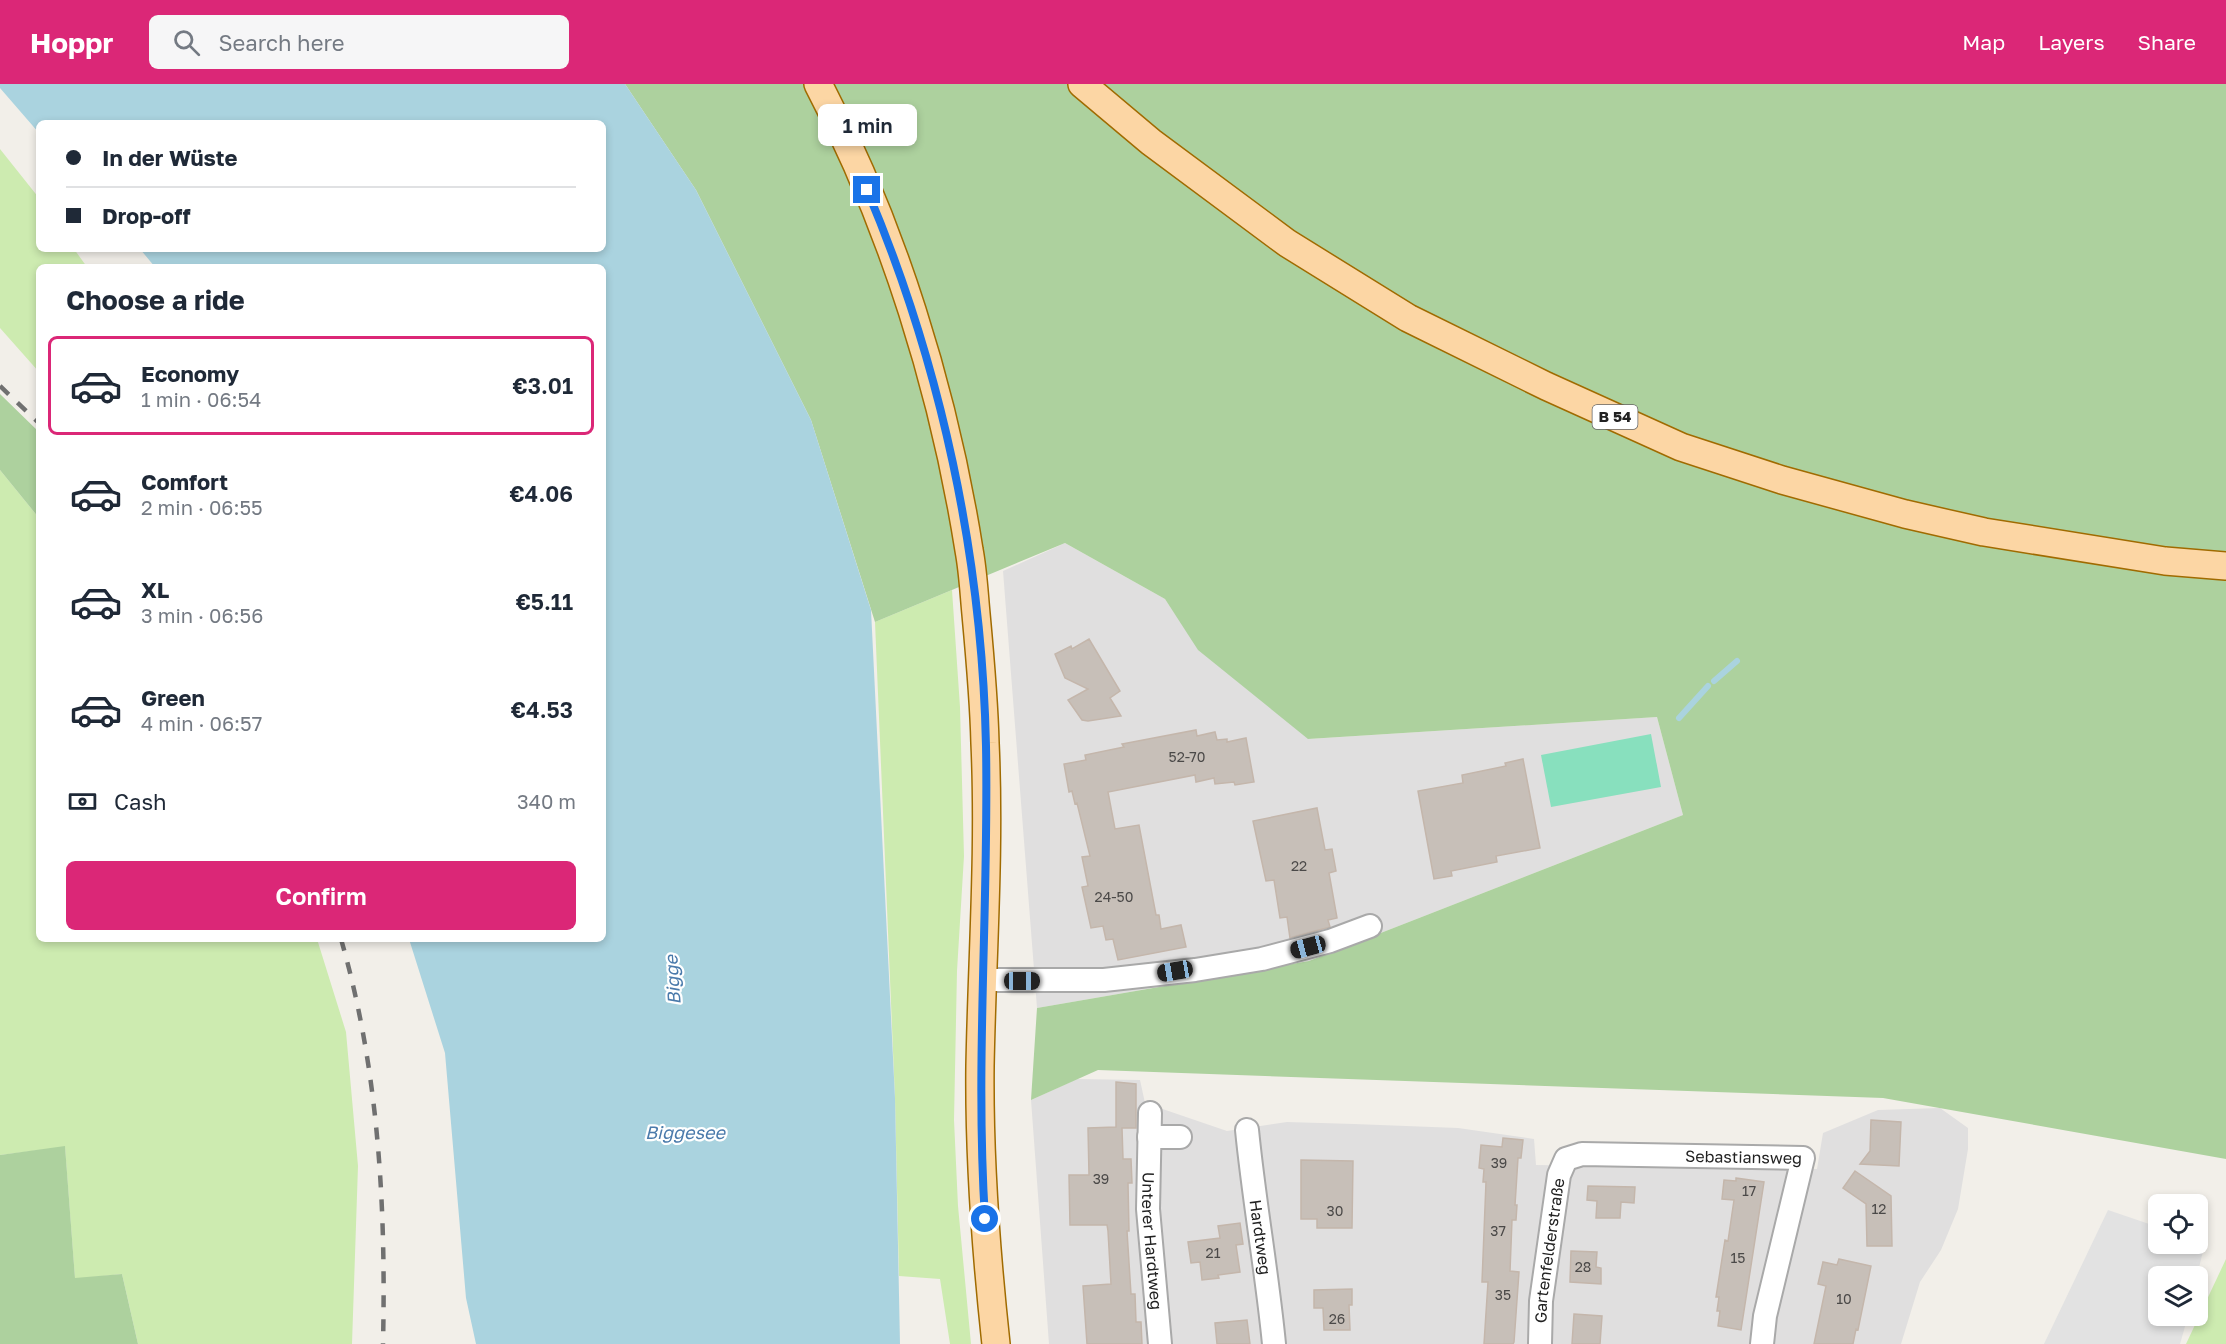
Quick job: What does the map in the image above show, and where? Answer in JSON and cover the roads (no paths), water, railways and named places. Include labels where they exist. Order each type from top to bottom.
[{"type":"main road","points":[[818,84],[840,124],[885,233],[930,369],[952,460],[970,552],[986,744],[980,1070],[982,1177],[996,1344]]},
{"type":"main road","name":"B 54","points":[[1082,84],[1151,142],[1287,243],[1408,318],[1546,386],[1681,447],[1782,480],[1905,514],[1984,532],[2165,561],[2226,566]]},
{"type":"street","points":[[982,980],[1104,980],[1195,970],[1262,959],[1330,941],[1370,926]]},
{"type":"street","name":"Unterer Hardtweg","points":[[1150,1113],[1148,1209],[1160,1344]]},
{"type":"street","name":"Hardtweg","points":[[1247,1130],[1274,1344]]},
{"type":"street","points":[[1149,1137],[1180,1137]]},
{"type":"street","name":"Sebastiansweg","points":[[1566,1159],[1582,1154],[1803,1158],[1765,1316],[1762,1344]]},
{"type":"street","name":"Gartenfelderstraße","points":[[1540,1344],[1542,1289],[1559,1175],[1566,1159]]},
{"type":"water","name":"Biggesee","points":[[0,84],[625,84],[696,190],[811,420],[871,610],[895,1098],[900,1344],[476,1344],[466,1298],[445,1053],[410,942],[606,942],[606,264],[152,264],[142,252],[606,252],[606,120],[36,120],[36,130],[0,88]]},
{"type":"waterway","points":[[1714,681],[1737,661]]},
{"type":"waterway","points":[[1679,718],[1708,686]]},
{"type":"railway","points":[[0,386],[36,420]]},
{"type":"railway","points":[[342,942],[354,989],[372,1089],[381,1191],[383,1344]]},
{"type":"water label","name":"Bigge","points":[[673,980]]}]
